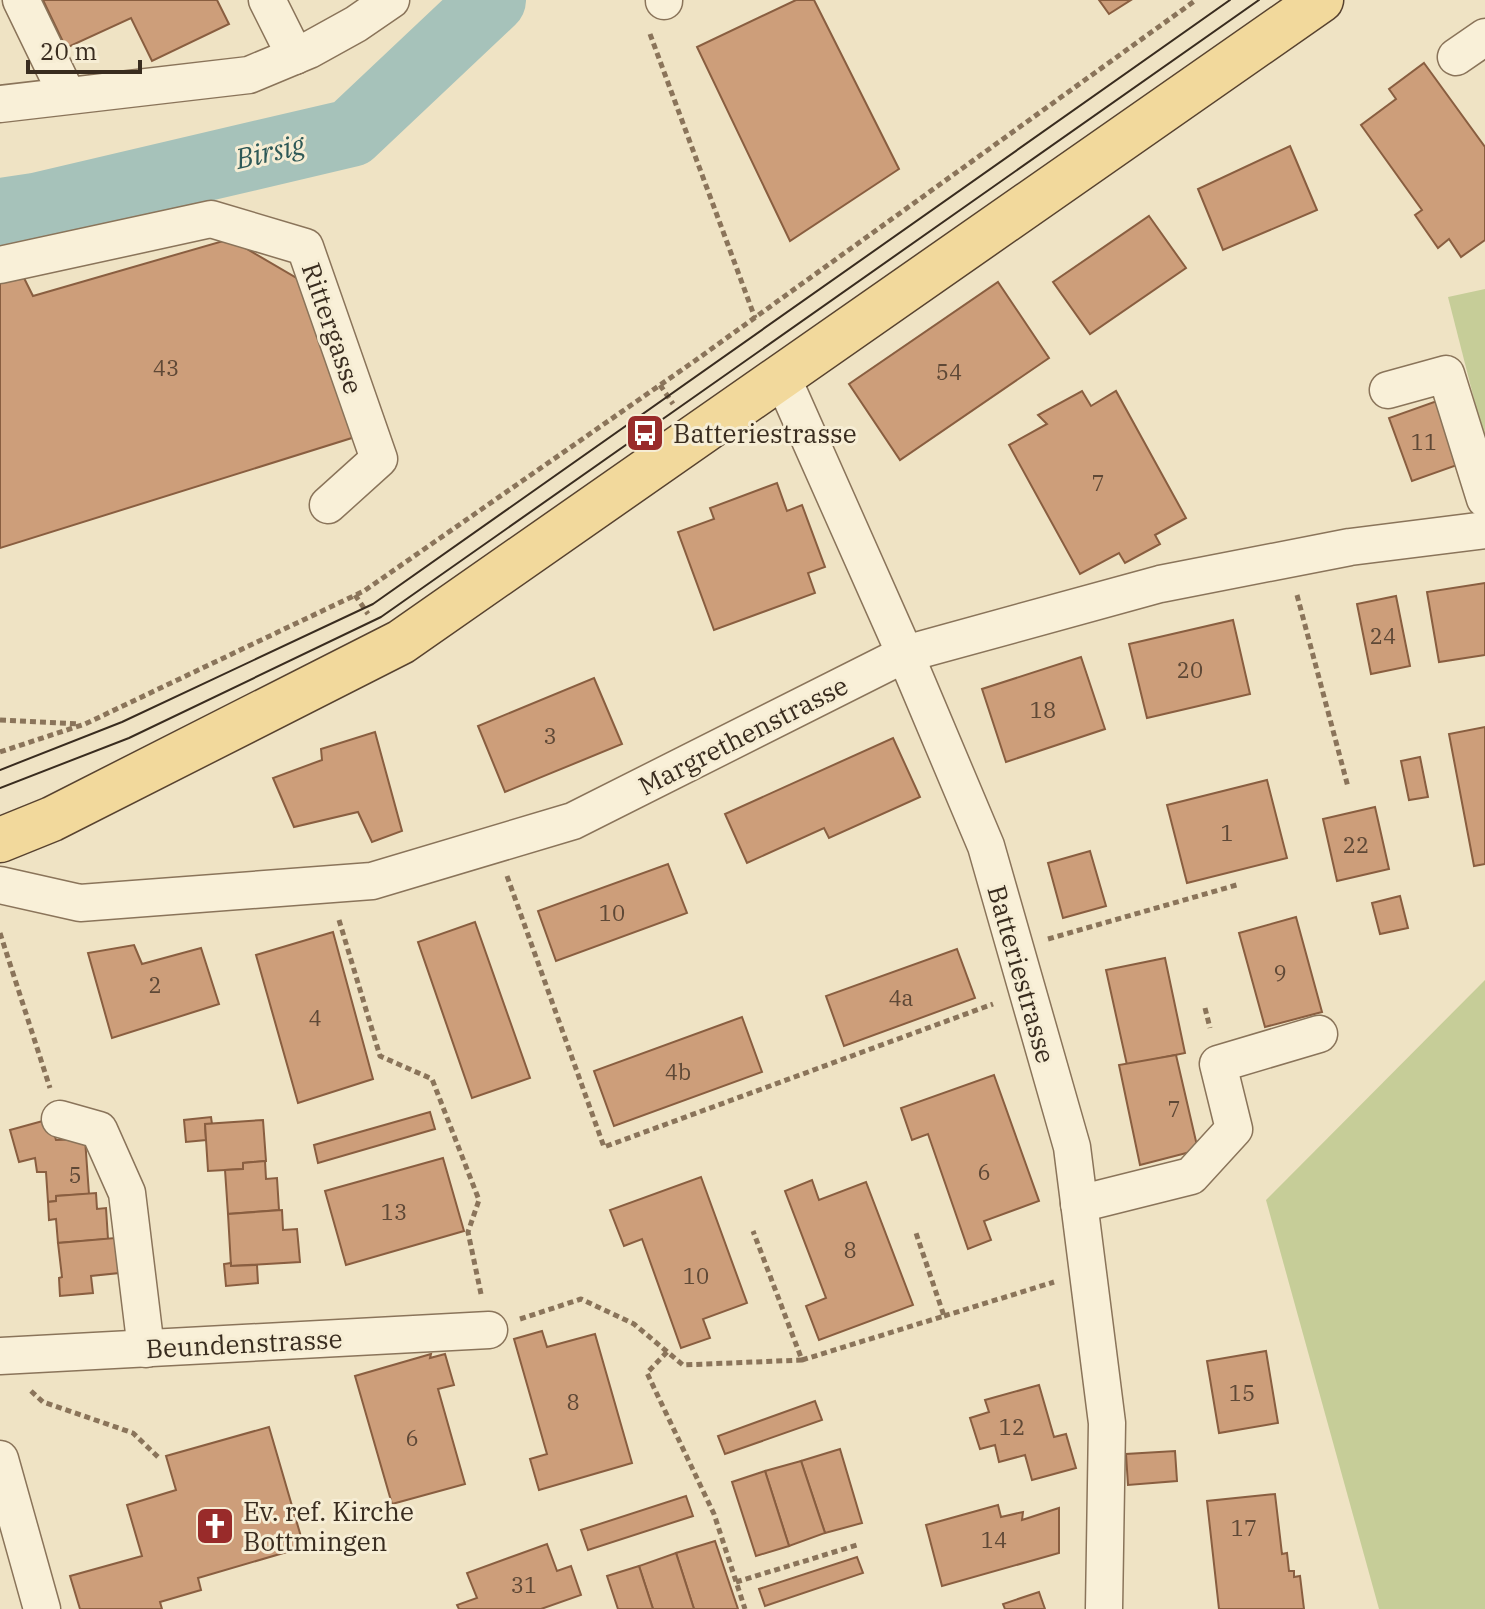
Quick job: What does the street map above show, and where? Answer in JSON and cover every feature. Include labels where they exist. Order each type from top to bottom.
[{"type":"main road","points":[[0,840],[52,819],[401,642],[1321,0]]},
{"type":"street","points":[[21,0],[67,95]]},
{"type":"street","points":[[267,0],[295,56]]},
{"type":"street","points":[[0,104],[249,75],[295,56],[356,24],[391,0]]},
{"type":"street","name":"Rittergasse","points":[[0,265],[211,219],[305,247],[379,459],[328,505]]},
{"type":"street","points":[[1388,390],[1446,374],[1485,499]]},
{"type":"street","name":"Batteriestrasse","points":[[782,377],[986,846],[1072,1147],[1107,1423],[1104,1609]]},
{"type":"street","name":"Margrethenstrasse","points":[[0,885],[80,903],[372,881],[573,821],[905,654],[1160,584],[1350,547],[1485,530]]},
{"type":"street","points":[[1079,1204],[1191,1176],[1234,1129],[1218,1064],[1319,1034]]},
{"type":"street","points":[[60,1119],[99,1130],[127,1193],[146,1349]]},
{"type":"street","name":"Beundenstrasse","points":[[11,1370],[146,1349],[489,1330]]},
{"type":"street","points":[[0,1459],[42,1609]]},
{"type":"path","points":[[0,752],[85,724],[364,591],[755,318],[1196,0]]},
{"type":"path","points":[[659,10],[755,318]]},
{"type":"path","points":[[1288,559],[1348,787]]},
{"type":"path","points":[[0,720],[85,724]]},
{"type":"path","points":[[496,846],[604,1147],[1027,991]]},
{"type":"path","points":[[1015,949],[1240,884]]},
{"type":"path","points":[[329,885],[380,1056],[432,1079],[479,1200],[468,1232],[489,1330],[581,1299],[634,1324],[683,1365],[802,1360],[1087,1272]]},
{"type":"path","points":[[0,933],[60,1119]]},
{"type":"path","points":[[915,1230],[944,1316]]},
{"type":"path","points":[[753,1231],[802,1360]]},
{"type":"path","points":[[667,1352],[647,1373],[714,1514],[745,1609]]},
{"type":"path","points":[[11,1370],[43,1402],[133,1433],[158,1457]]},
{"type":"path","points":[[736,1582],[857,1545]]},
{"type":"green space","points":[[1485,289],[1485,442],[1448,297]]},
{"type":"green space","points":[[1485,980],[1485,1609],[1379,1609],[1266,1200]]},
{"type":"building","points":[[43,0],[217,0],[229,24],[152,61],[131,18],[66,48]]},
{"type":"building","points":[[796,0],[814,0],[899,169],[790,241],[697,47]]},
{"type":"building","points":[[1099,0],[1131,0],[1109,14]]},
{"type":"building","points":[[1424,63],[1485,147],[1485,240],[1461,257],[1449,239],[1438,248],[1415,215],[1422,210],[1361,125],[1396,99],[1389,89]]},
{"type":"building","points":[[1290,146],[1317,210],[1223,250],[1198,189]]},
{"type":"building","points":[[1149,216],[1186,268],[1090,334],[1053,282]]},
{"type":"building","points":[[230,239],[305,283],[355,437],[0,548],[0,278],[21,272],[33,296]]},
{"type":"building","points":[[998,282],[1049,358],[900,460],[849,384]]},
{"type":"building","points":[[1082,391],[1091,406],[1116,391],[1186,518],[1155,535],[1160,544],[1125,563],[1119,553],[1080,574],[1009,445],[1047,424],[1038,415]]},
{"type":"building","points":[[1437,401],[1460,464],[1412,481],[1389,418]]},
{"type":"building","points":[[777,483],[787,511],[802,505],[825,567],[808,573],[815,593],[714,630],[678,532],[714,519],[710,508]]},
{"type":"building","points":[[1485,583],[1485,655],[1439,662],[1427,592]]},
{"type":"building","points":[[1396,596],[1410,666],[1371,674],[1357,604]]},
{"type":"building","points":[[1233,620],[1250,694],[1147,718],[1129,644]]},
{"type":"building","points":[[1081,657],[1105,729],[1006,762],[982,689]]},
{"type":"building","points":[[594,678],[622,744],[505,792],[478,726]]},
{"type":"building","points":[[1485,727],[1485,864],[1474,866],[1449,734]]},
{"type":"building","points":[[375,732],[402,831],[372,842],[358,812],[294,827],[273,778],[322,760],[321,749]]},
{"type":"building","points":[[893,738],[920,797],[829,838],[824,828],[747,863],[725,814]]},
{"type":"building","points":[[1420,757],[1428,797],[1409,800],[1401,761]]},
{"type":"building","points":[[1267,780],[1287,858],[1187,883],[1167,805]]},
{"type":"building","points":[[1375,807],[1389,869],[1337,881],[1323,819]]},
{"type":"building","points":[[1090,851],[1106,906],[1063,918],[1048,863]]},
{"type":"building","points":[[668,864],[687,913],[556,961],[538,911]]},
{"type":"building","points":[[1400,896],[1408,928],[1380,934],[1372,903]]},
{"type":"building","points":[[1296,917],[1322,1012],[1265,1027],[1239,933]]},
{"type":"building","points":[[475,922],[530,1078],[472,1098],[418,942]]},
{"type":"building","points":[[333,932],[373,1079],[298,1103],[256,955]]},
{"type":"building","points":[[134,945],[142,964],[201,948],[219,1004],[112,1038],[88,953]]},
{"type":"building","points":[[957,949],[975,998],[844,1046],[826,996]]},
{"type":"building","points":[[1165,958],[1185,1053],[1127,1065],[1106,970]]},
{"type":"building","points":[[742,1017],[762,1072],[614,1126],[594,1071]]},
{"type":"building","points":[[1176,1055],[1198,1150],[1140,1165],[1119,1065]]},
{"type":"building","points":[[994,1075],[1039,1201],[984,1221],[991,1240],[968,1249],[928,1134],[912,1140],[901,1108]]},
{"type":"building","points":[[430,1112],[435,1129],[318,1163],[314,1145]]},
{"type":"building","points":[[211,1117],[212,1124],[205,1124],[206,1140],[186,1142],[184,1120]]},
{"type":"building","points":[[50,1119],[56,1140],[85,1139],[89,1194],[56,1196],[56,1201],[48,1202],[46,1172],[37,1172],[35,1158],[19,1162],[10,1130]]},
{"type":"building","points":[[263,1120],[266,1161],[243,1163],[243,1169],[208,1171],[205,1124]]},
{"type":"building","points":[[443,1158],[464,1231],[346,1265],[325,1191]]},
{"type":"building","points":[[265,1161],[266,1179],[277,1178],[279,1210],[228,1214],[225,1170],[243,1169],[243,1163]]},
{"type":"building","points":[[701,1177],[747,1303],[703,1319],[710,1338],[681,1348],[642,1239],[624,1246],[610,1210]]},
{"type":"building","points":[[812,1180],[819,1200],[866,1182],[913,1305],[819,1340],[806,1306],[826,1298],[785,1191]]},
{"type":"building","points":[[96,1193],[97,1209],[106,1208],[108,1239],[58,1243],[56,1219],[49,1220],[48,1202],[56,1201],[56,1196]]},
{"type":"building","points":[[282,1210],[283,1230],[297,1229],[300,1262],[231,1266],[228,1214]]},
{"type":"building","points":[[115,1238],[119,1273],[91,1276],[93,1293],[60,1296],[59,1278],[62,1277],[58,1243]]},
{"type":"building","points":[[231,1263],[231,1266],[257,1265],[258,1283],[226,1286],[224,1264]]},
{"type":"building","points":[[542,1331],[547,1347],[595,1334],[632,1463],[539,1490],[530,1459],[547,1454],[514,1339]]},
{"type":"building","points":[[1266,1351],[1278,1423],[1219,1433],[1207,1361]]},
{"type":"building","points":[[431,1354],[430,1358],[445,1354],[454,1385],[438,1389],[465,1484],[392,1504],[355,1376]]},
{"type":"building","points":[[1039,1385],[1054,1437],[1066,1434],[1076,1468],[1032,1480],[1025,1455],[999,1462],[995,1445],[980,1449],[970,1418],[989,1412],[985,1400]]},
{"type":"building","points":[[815,1401],[822,1420],[725,1454],[718,1436]]},
{"type":"building","name":"Ev. ref. Kirche Bottmingen","points":[[269,1427],[304,1547],[198,1578],[201,1590],[160,1602],[162,1609],[80,1609],[70,1576],[142,1556],[127,1505],[176,1490],[166,1456]]},
{"type":"building","points":[[840,1449],[862,1523],[825,1533],[801,1461]]},
{"type":"building","points":[[1175,1451],[1177,1481],[1128,1485],[1126,1454]]},
{"type":"building","points":[[801,1461],[825,1533],[789,1546],[765,1471]]},
{"type":"building","points":[[765,1471],[789,1546],[756,1556],[732,1482]]},
{"type":"building","points":[[1275,1494],[1282,1554],[1287,1553],[1289,1571],[1294,1571],[1294,1577],[1300,1576],[1304,1609],[1219,1609],[1207,1501]]},
{"type":"building","points":[[686,1496],[693,1516],[588,1550],[581,1530]]},
{"type":"building","points":[[998,1505],[1001,1517],[1023,1512],[1022,1520],[1059,1508],[1059,1553],[942,1586],[926,1525]]},
{"type":"building","points":[[715,1541],[738,1609],[694,1609],[676,1553]]},
{"type":"building","points":[[547,1544],[557,1571],[571,1566],[581,1595],[541,1609],[459,1609],[457,1605],[477,1598],[467,1573]]},
{"type":"building","points":[[676,1553],[694,1609],[653,1609],[639,1566]]},
{"type":"building","points":[[857,1557],[863,1573],[765,1606],[759,1589]]},
{"type":"building","points":[[639,1566],[653,1609],[618,1609],[607,1576]]},
{"type":"building","points":[[1039,1592],[1045,1609],[1005,1609],[1003,1604]]},
{"type":"waterway","name":"Birsig","points":[[0,212],[35,207],[351,133],[492,0]]},
{"type":"tram line","points":[[0,770],[122,722],[373,604],[1230,0]]},
{"type":"tram line","points":[[0,788],[129,738],[381,617],[1259,0]]},
{"type":"place","name":"Batteriestrasse","points":[[645,433]]},
{"type":"place","name":"Ev. ref. Kirche Bottmingen","points":[[215,1526]]}]
